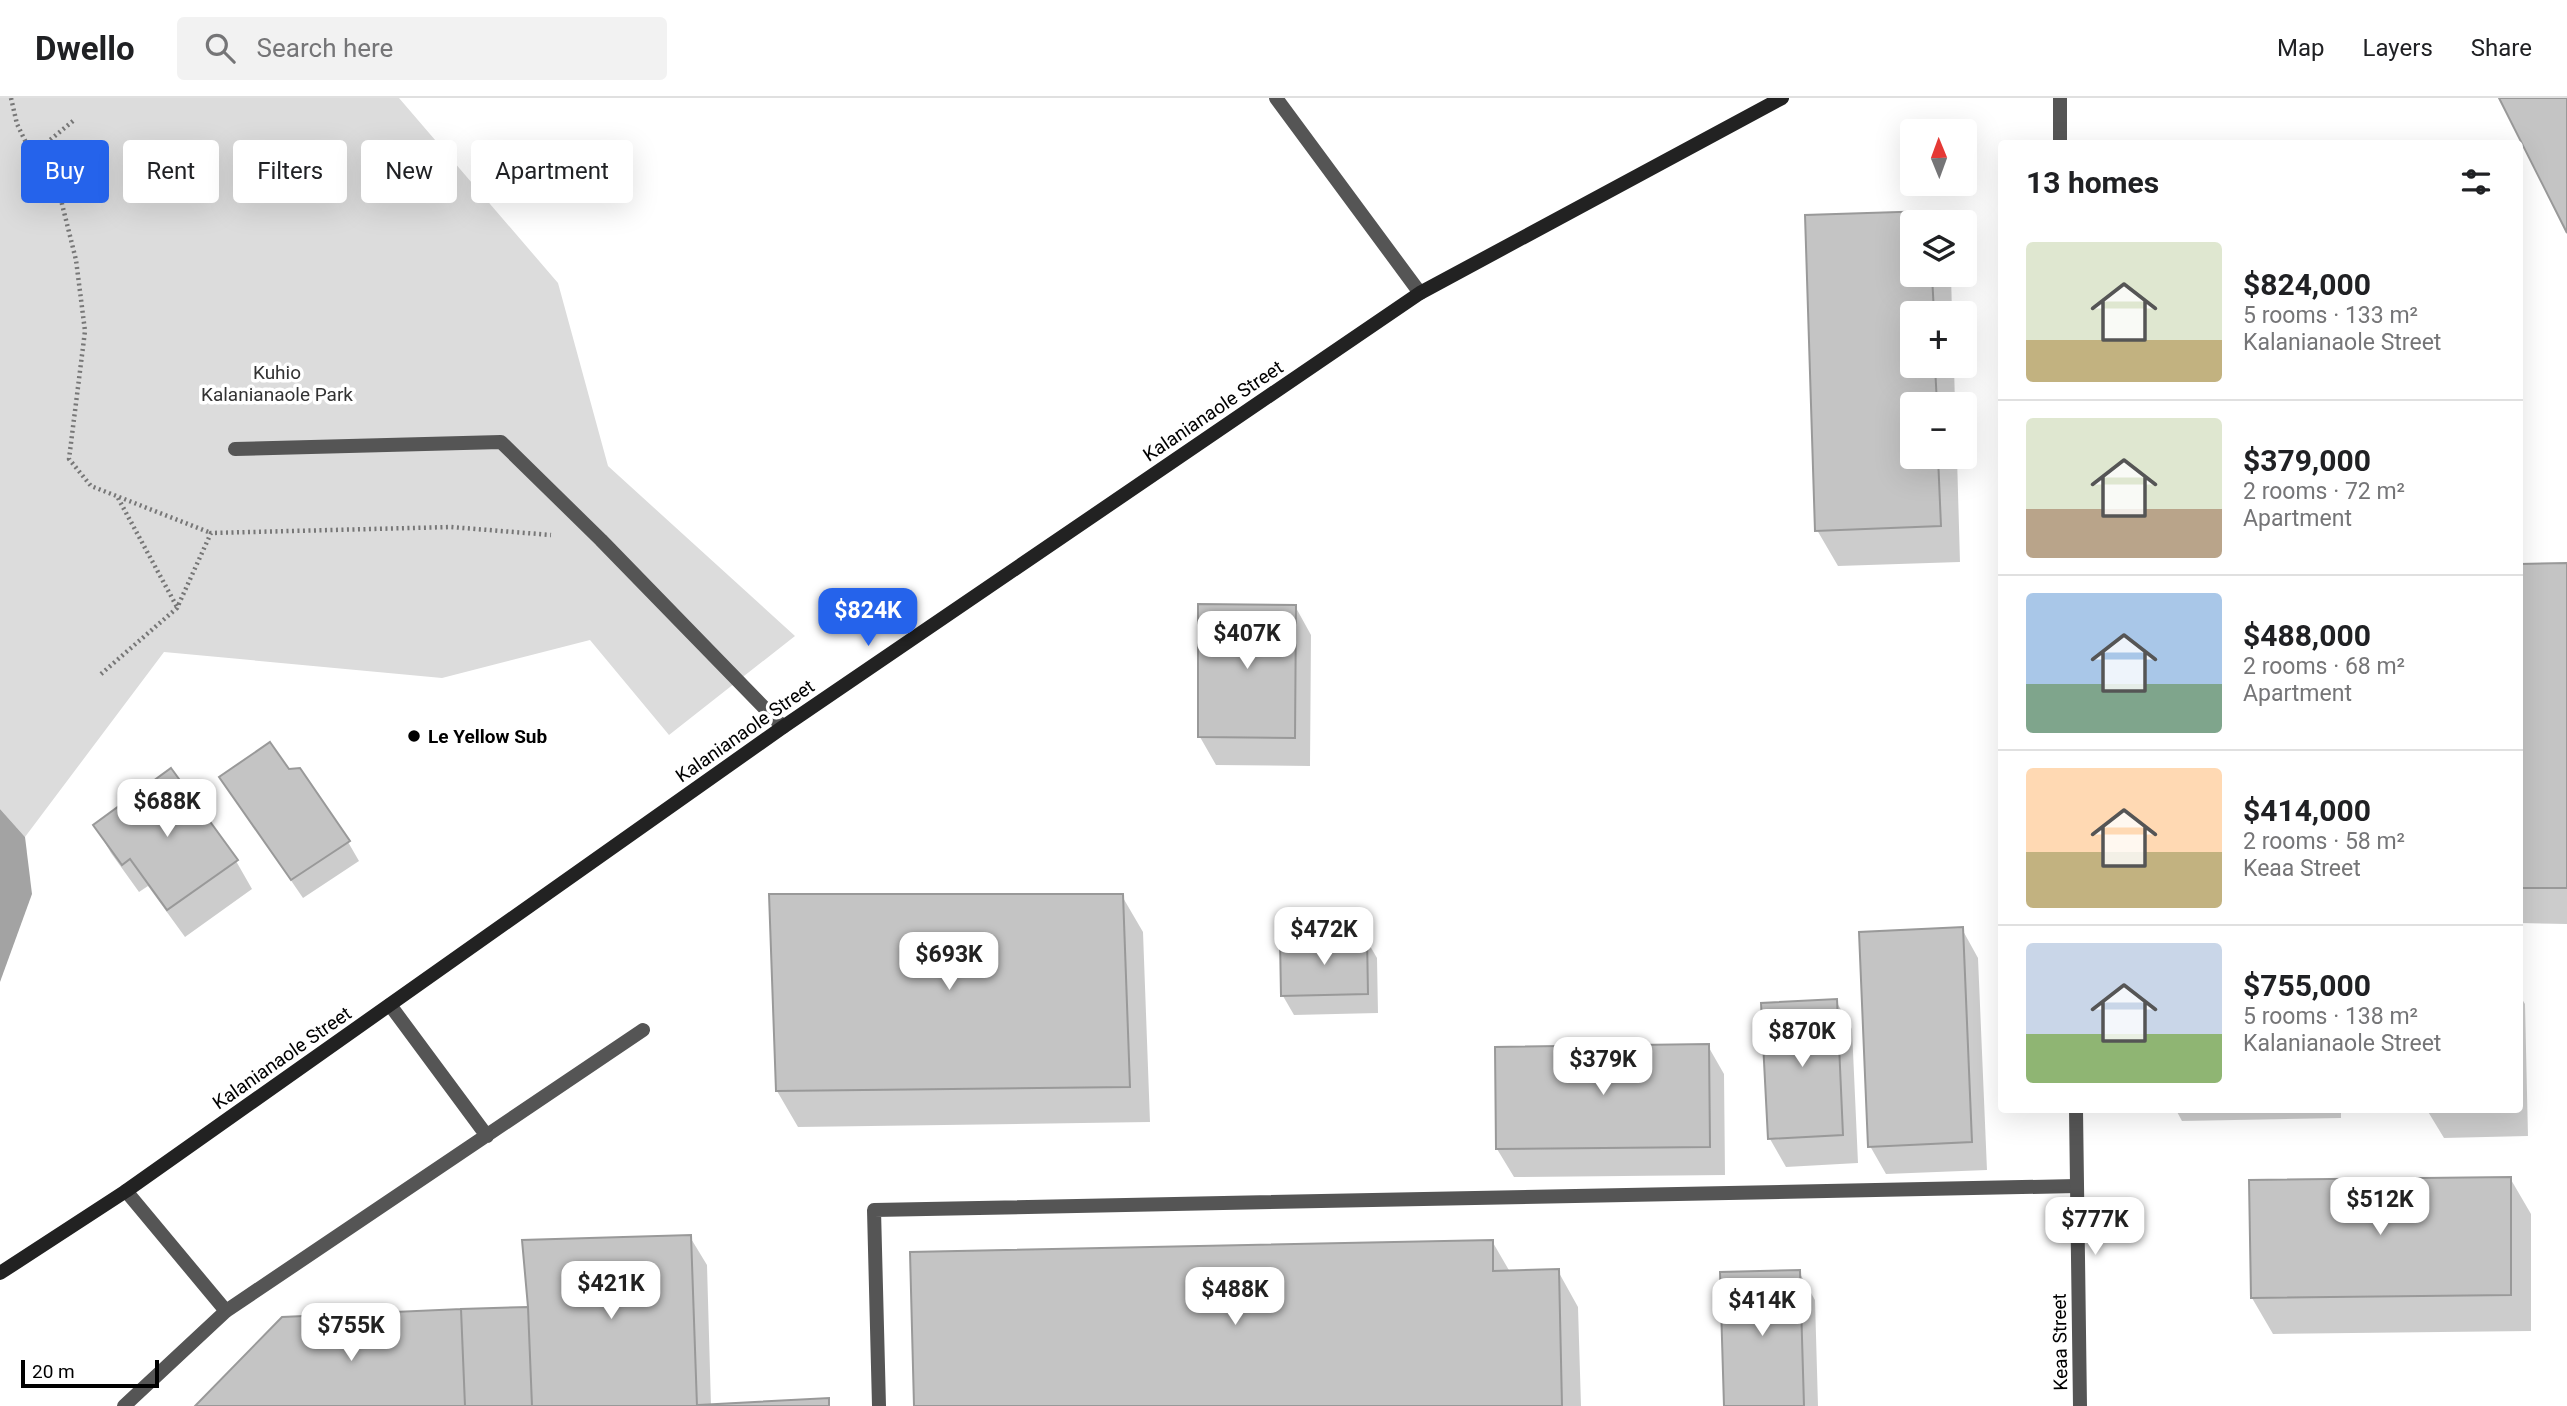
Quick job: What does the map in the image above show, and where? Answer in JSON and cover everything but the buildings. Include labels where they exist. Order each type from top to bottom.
[{"type":"main road","name":"Kalanianaole Street","points":[[0,1273],[126,1191],[783,727],[1420,293],[1782,98]]},
{"type":"street","points":[[1276,98],[1420,293]]},
{"type":"street","points":[[2060,98],[2060,140]]},
{"type":"street","points":[[235,449],[501,442],[601,540],[783,727]]},
{"type":"street","points":[[390,1005],[486,1136]]},
{"type":"street","points":[[124,1406],[226,1311],[643,1030]]},
{"type":"street","name":"Keaa Street","points":[[2076,1113],[2080,1406]]},
{"type":"street","points":[[879,1406],[874,1210],[2077,1186]]},
{"type":"street","points":[[126,1191],[226,1311]]},
{"type":"path","points":[[11,98],[17,124],[25,140]]},
{"type":"path","points":[[50,140],[73,121]]},
{"type":"path","points":[[62,203],[76,260],[85,331],[69,459],[91,486],[211,533],[451,527],[601,540]]},
{"type":"path","points":[[118,497],[177,608]]},
{"type":"path","points":[[101,674],[177,608],[211,533]]},
{"type":"green space","name":"Kuhio Kalanianaole Park","points":[[0,98],[399,98],[435,140],[361,140],[361,203],[457,203],[457,165],[471,182],[471,203],[489,203],[558,283],[608,466],[795,636],[669,735],[590,640],[442,678],[164,652],[25,837],[0,809]]},
{"type":"shaded area","points":[[0,809],[25,837],[32,894],[0,982]]},
{"type":"place","name":"Le Yellow Sub","points":[[414,736]]}]
